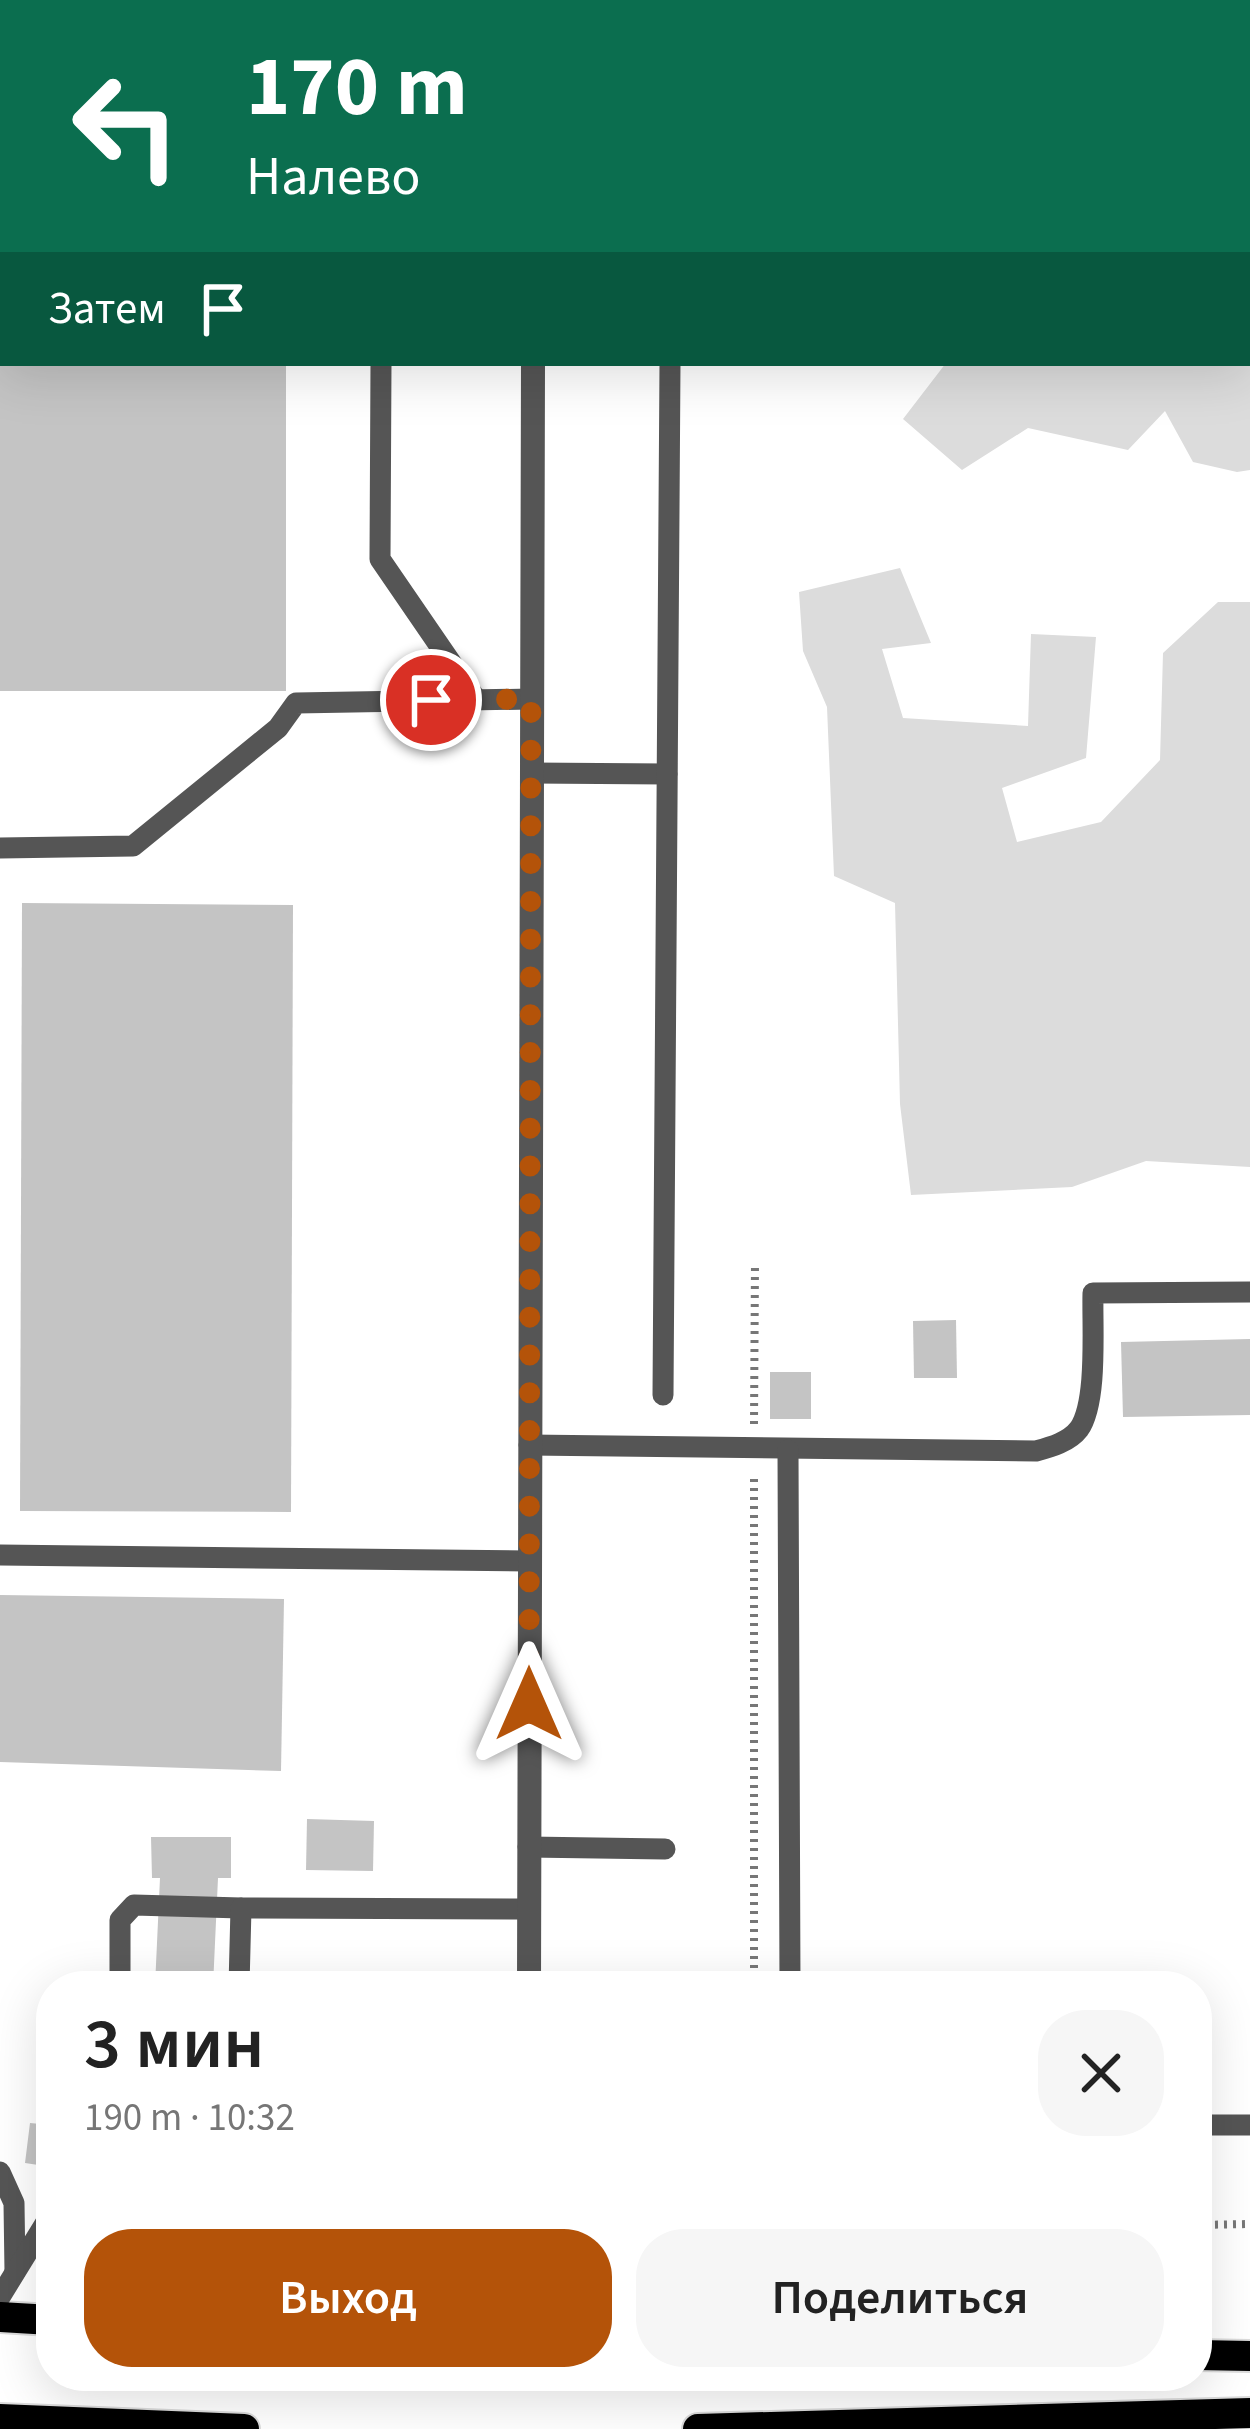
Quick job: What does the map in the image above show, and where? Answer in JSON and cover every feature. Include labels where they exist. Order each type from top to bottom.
[{"type":"main road","points":[[0,2317],[36,2319]]},
{"type":"main road","points":[[1212,2355],[1250,2356]]},
{"type":"main road","points":[[698,2429],[1250,2414]]},
{"type":"main road","points":[[0,2419],[244,2429]]},
{"type":"street","points":[[529,1971],[533,366]]},
{"type":"lane","points":[[381,366],[380,560],[476,699]]},
{"type":"lane","points":[[663,1395],[670,366]]},
{"type":"lane","points":[[0,848],[133,846],[278,728],[296,703],[531,699]]},
{"type":"lane","points":[[531,773],[667,773]]},
{"type":"lane","points":[[529,1445],[1036,1451],[1060,1444],[1080,1429],[1089,1396],[1093,1293],[1250,1292]]},
{"type":"lane","points":[[788,1450],[790,1971]]},
{"type":"lane","points":[[0,1555],[529,1561]]},
{"type":"lane","points":[[529,1847],[665,1849]]},
{"type":"lane","points":[[120,1971],[120,1920],[134,1905],[529,1909]]},
{"type":"lane","points":[[239,1971],[241,1908]]},
{"type":"lane","points":[[1212,2126],[1250,2125]]},
{"type":"lane","points":[[0,2172],[14,2203],[15,2272]]},
{"type":"lane","points":[[0,2297],[36,2238]]},
{"type":"path","points":[[754,1971],[755,1263]]},
{"type":"path","points":[[1212,2225],[1250,2224]]},
{"type":"shaded area","points":[[944,366],[1250,366],[1250,470],[1237,472],[1193,462],[1165,411],[1128,450],[1028,428],[962,470],[903,419]]},
{"type":"shaded area","points":[[900,568],[931,643],[882,649],[903,718],[1028,726],[1031,634],[1096,637],[1086,758],[1002,788],[1017,842],[1101,822],[1160,760],[1163,653],[1218,602],[1250,602],[1250,1167],[1146,1161],[1072,1187],[911,1195],[900,1104],[895,903],[834,876],[827,707],[803,651],[799,592]]},
{"type":"building","points":[[0,366],[286,366],[286,691],[0,691]]},
{"type":"building","points":[[22,903],[293,905],[291,1512],[20,1511]]},
{"type":"building","points":[[956,1320],[957,1378],[914,1378],[913,1321]]},
{"type":"building","points":[[1250,1339],[1250,1415],[1123,1417],[1121,1342]]},
{"type":"building","points":[[770,1372],[811,1372],[811,1419],[770,1419]]},
{"type":"building","points":[[0,1595],[284,1599],[281,1771],[0,1762]]},
{"type":"building","points":[[307,1819],[374,1821],[373,1871],[306,1870]]},
{"type":"building","points":[[151,1837],[231,1837],[231,1878],[218,1878],[214,1971],[156,1971],[160,1878],[152,1878]]},
{"type":"building","points":[[30,2123],[36,2124],[36,2165],[25,2163]]},
{"type":"route","points":[[431,700],[531,699],[529,1704]]}]
